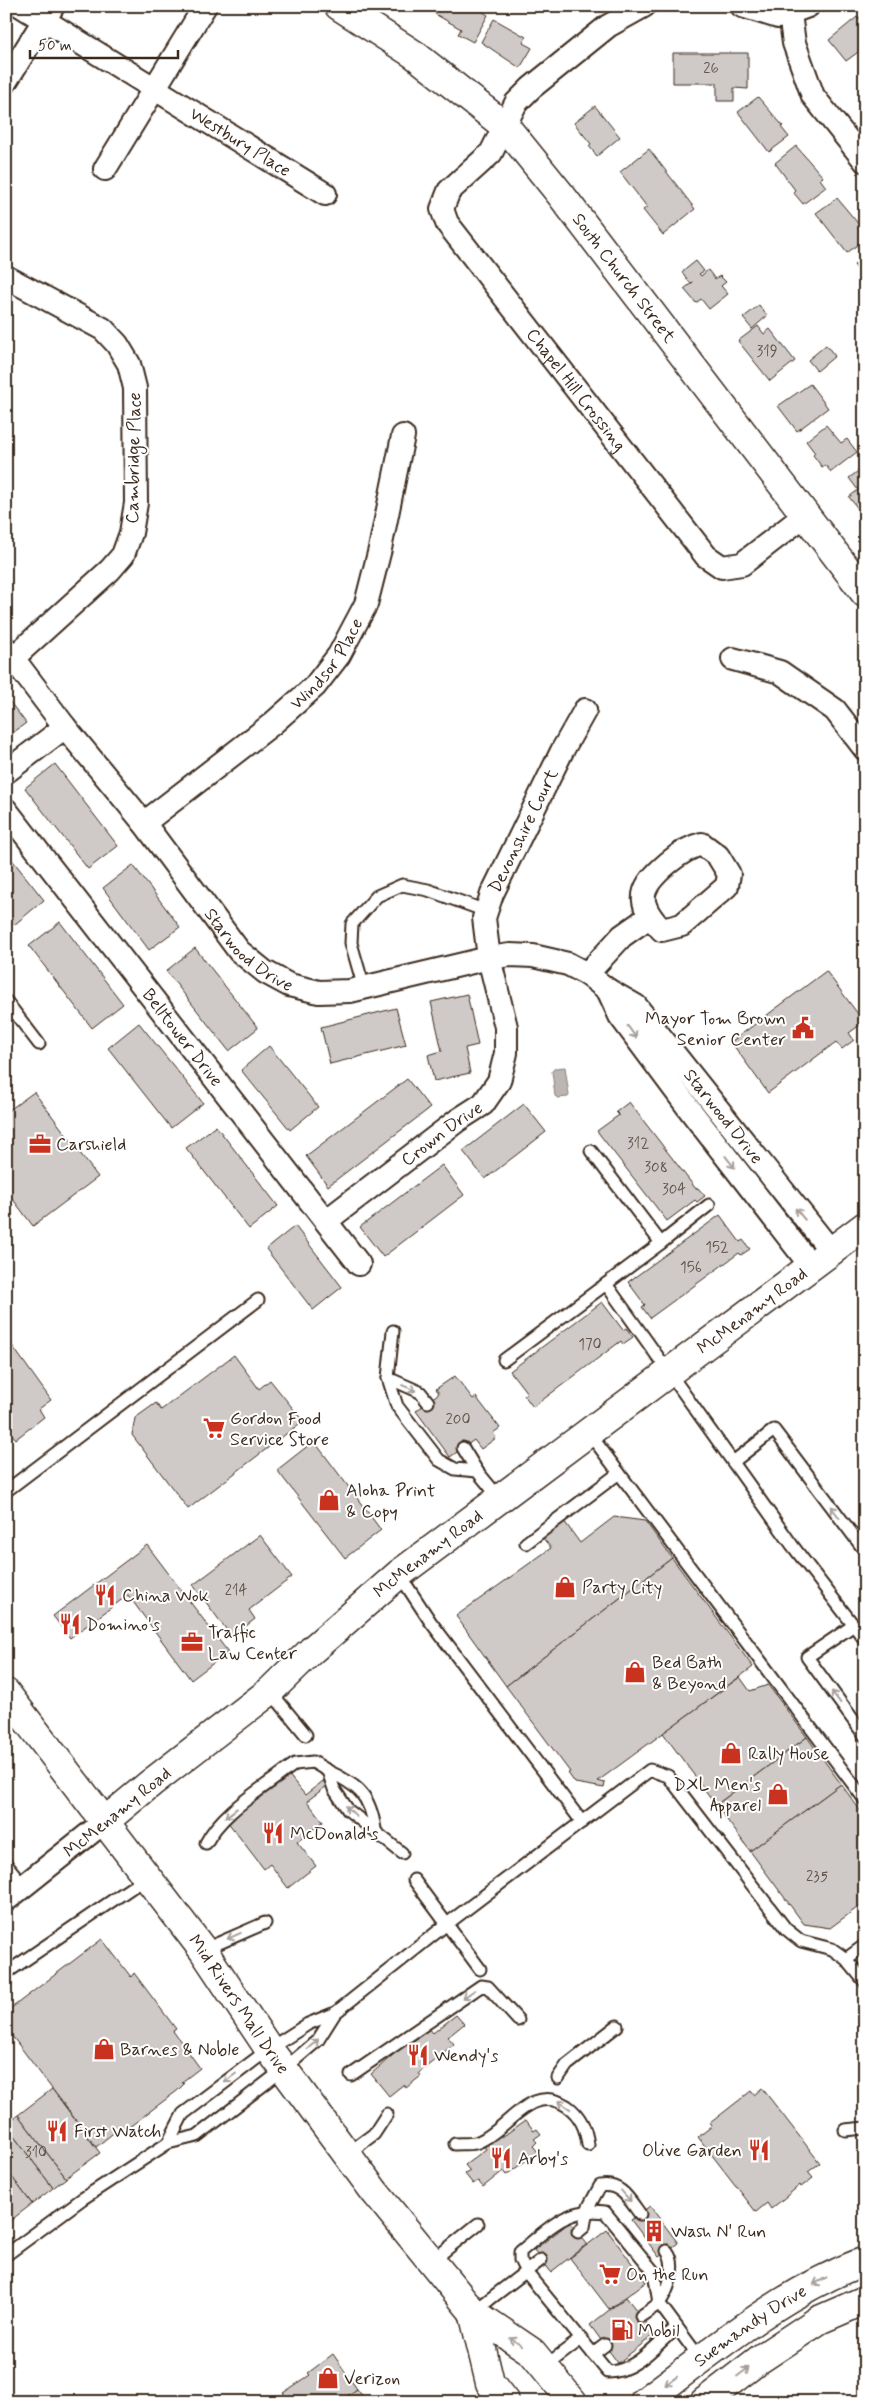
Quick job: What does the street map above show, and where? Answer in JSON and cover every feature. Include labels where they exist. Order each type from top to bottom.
[{"type":"street","name":"Westbury Place","points":[[21,6],[48,13],[154,89],[325,194]]},
{"type":"street","points":[[105,169],[205,6]]},
{"type":"street","name":"South Church Street","points":[[339,6],[415,55],[506,127],[562,195],[865,592]]},
{"type":"street","name":"Chapel Hill Crossing","points":[[644,6],[608,26],[531,88],[516,103],[506,127],[491,153],[449,191],[442,209],[447,223],[706,556],[722,566],[742,564],[805,515]]},
{"type":"street","points":[[742,6],[778,17],[799,10],[794,43],[814,96],[865,161]]},
{"type":"street","points":[[6,81],[48,13]]},
{"type":"street","name":"Cambridge Place","points":[[6,277],[103,330],[117,344],[129,364],[135,388],[136,503],[131,533],[123,555],[110,570],[10,654]]},
{"type":"street","name":"Windsor Place","points":[[144,824],[272,724],[315,686],[339,655],[366,604],[380,549],[403,436]]},
{"type":"street","name":"Starwood Drive","points":[[10,654],[65,727],[144,824],[239,951],[264,972],[289,984],[319,992],[364,988],[489,958],[510,955],[552,959],[587,974],[608,990],[636,1006],[821,1259]]},
{"type":"street","points":[[733,659],[780,672],[835,710],[865,749]]},
{"type":"street","name":"Devonshire Court","points":[[489,958],[484,918],[492,894],[562,751],[586,710]]},
{"type":"street","points":[[6,772],[65,727]]},
{"type":"street","name":"Belltower Drive","points":[[6,810],[359,1264]]},
{"type":"street","points":[[587,974],[622,936],[649,916]]},
{"type":"street","name":"Crown Drive","points":[[326,1221],[458,1120],[483,1104],[498,1081],[506,1054],[506,1027],[489,958]]},
{"type":"street","name":"McMenamy Road","points":[[6,1900],[151,1783],[270,1691],[312,1650],[399,1574],[501,1500],[864,1228]]},
{"type":"street","name":"Mid Rivers Mall Drive","points":[[6,1693],[203,1950],[277,2059],[374,2191],[473,2312],[532,2352],[573,2402]]},
{"type":"street","name":"Suemandy Drive","points":[[644,2402],[779,2303],[839,2271],[865,2261]]},
{"type":"street","name":"Suemandy Drive","points":[[704,2402],[760,2359],[819,2320],[865,2300]]},
{"type":"street","name":"Mid Rivers Mall Drive","points":[[473,2312],[490,2383],[505,2402]]},
{"type":"lane","points":[[364,988],[351,943],[352,924],[377,896],[402,885],[428,890],[486,911]]},
{"type":"lane","points":[[6,1001],[39,1044]]},
{"type":"lane","points":[[590,1151],[661,1244]]},
{"type":"lane","points":[[504,1360],[661,1244],[709,1205]]},
{"type":"lane","points":[[606,1284],[671,1372],[792,1545],[865,1640]]},
{"type":"lane","points":[[6,1491],[258,1300]]},
{"type":"lane","points":[[392,1331],[388,1378],[398,1406],[439,1460],[455,1468],[477,1471]]},
{"type":"lane","points":[[388,1378],[420,1392],[428,1402]]},
{"type":"lane","points":[[733,1462],[774,1430],[865,1551]]},
{"type":"lane","points":[[589,1433],[865,1800]]},
{"type":"lane","points":[[463,1448],[477,1471],[501,1500]]},
{"type":"lane","points":[[526,1543],[619,1473]]},
{"type":"lane","points":[[399,1574],[430,1620],[582,1822]]},
{"type":"lane","points":[[854,1625],[807,1656],[865,1736]]},
{"type":"lane","points":[[270,1691],[306,1735]]},
{"type":"lane","points":[[206,1843],[213,1829],[226,1817],[295,1764],[313,1762],[349,1781],[361,1793],[372,1810],[375,1829]]},
{"type":"lane","points":[[6,2255],[82,2199],[168,2143],[197,2136],[277,2059],[308,2024],[335,2013],[650,1770],[668,1776],[786,1929],[801,1941],[832,1948],[846,1959],[865,1982]]},
{"type":"lane","points":[[328,1771],[334,1789],[348,1810],[375,1829],[402,1853]]},
{"type":"lane","points":[[6,1864],[24,1886]]},
{"type":"lane","points":[[6,1973],[147,1877]]},
{"type":"lane","points":[[414,1880],[480,1969]]},
{"type":"lane","points":[[203,1950],[265,1923]]},
{"type":"lane","points":[[846,1959],[865,1945]]},
{"type":"lane","points":[[352,2075],[481,1986],[488,1987],[495,1992],[518,2020]]},
{"type":"lane","points":[[168,2143],[183,2114],[277,2059],[318,2040],[335,2013]]},
{"type":"lane","points":[[558,2078],[567,2065],[617,2026]]},
{"type":"lane","points":[[455,2144],[478,2142],[525,2108],[544,2098],[558,2101],[571,2109],[586,2128],[588,2145]]},
{"type":"lane","points":[[348,2154],[374,2134],[387,2114]]},
{"type":"lane","points":[[845,2130],[865,2128]]},
{"type":"lane","points":[[578,2232],[584,2227],[588,2210],[600,2186],[608,2184],[625,2193],[640,2214]]},
{"type":"lane","points":[[677,2327],[629,2367],[620,2372],[608,2372],[526,2272],[520,2260],[520,2252],[564,2217],[588,2210],[605,2212],[654,2272],[659,2303],[677,2327],[701,2360]]},
{"type":"lane","points":[[432,2261],[478,2224]]},
{"type":"lane","points":[[641,2316],[659,2303],[670,2278],[673,2265],[667,2251]]},
{"type":"lane","points":[[473,2312],[541,2260]]},
{"type":"lane","points":[[544,2367],[581,2339]]},
{"type":"lane","points":[[593,2354],[605,2345]]},
{"type":"shaded area","points":[[565,1067],[569,1095],[568,1097],[558,1098],[555,1096],[552,1071],[555,1068]]},
{"type":"building","points":[[439,6],[474,6],[488,15],[473,42],[458,34],[461,29],[435,14]]},
{"type":"building","points":[[865,14],[865,47],[846,61],[829,40],[857,17],[858,19]]},
{"type":"building","points":[[494,19],[526,37],[523,43],[532,48],[520,68],[481,42]]},
{"type":"building","points":[[673,53],[748,53],[748,89],[734,88],[734,101],[717,101],[717,83],[673,83]]},
{"type":"building","points":[[758,97],[783,126],[781,127],[789,137],[769,152],[738,112]]},
{"type":"building","points":[[595,106],[620,137],[597,156],[589,146],[591,144],[574,123]]},
{"type":"building","points":[[796,146],[823,177],[820,179],[826,187],[803,204],[775,163]]},
{"type":"building","points":[[649,149],[695,209],[663,235],[643,210],[647,207],[620,172]]},
{"type":"building","points":[[837,198],[861,227],[859,228],[865,235],[865,239],[847,253],[816,213]]},
{"type":"building","points":[[865,257],[865,278],[854,265]]},
{"type":"building","points":[[696,261],[704,271],[699,274],[701,276],[708,270],[715,279],[720,276],[726,282],[721,286],[728,294],[709,309],[701,299],[696,303],[684,289],[693,282],[690,283],[682,272]]},
{"type":"building","points":[[759,305],[767,316],[752,329],[743,318]]},
{"type":"building","points":[[758,326],[764,334],[770,329],[795,361],[770,381],[738,341]]},
{"type":"building","points":[[826,345],[835,356],[817,371],[808,360]]},
{"type":"building","points":[[810,384],[828,408],[797,431],[778,406]]},
{"type":"building","points":[[826,425],[841,443],[847,439],[857,452],[831,472],[825,465],[822,467],[806,441]]},
{"type":"building","points":[[865,466],[865,528],[857,518],[862,514],[849,497],[858,490],[849,478]]},
{"type":"building","points":[[6,697],[26,723],[6,738]]},
{"type":"building","points":[[55,764],[118,846],[88,869],[25,788]]},
{"type":"building","points":[[6,852],[44,900],[14,925],[6,915]]},
{"type":"building","points":[[133,865],[180,927],[149,950],[103,888]]},
{"type":"building","points":[[60,922],[123,1004],[92,1028],[29,946]]},
{"type":"building","points":[[195,948],[258,1028],[229,1051],[166,971]]},
{"type":"building","name":"Mayor Tom Brown Senior Center","points":[[826,971],[864,1022],[849,1033],[854,1040],[842,1049],[836,1042],[768,1093],[731,1042]]},
{"type":"building","points":[[467,994],[478,1045],[465,1048],[470,1073],[434,1081],[428,1055],[442,1051],[431,1002]]},
{"type":"building","points":[[396,1008],[406,1045],[330,1064],[321,1027]]},
{"type":"building","points":[[139,1023],[203,1103],[171,1128],[108,1048]]},
{"type":"building","points":[[269,1046],[318,1107],[290,1130],[241,1070]]},
{"type":"building","points":[[407,1079],[430,1108],[328,1186],[306,1156]]},
{"type":"building","name":"Carshield","points":[[34,1092],[98,1177],[33,1226],[6,1190],[6,1108],[8,1111]]},
{"type":"building","points":[[629,1102],[696,1189],[698,1188],[705,1196],[697,1202],[695,1200],[667,1221],[597,1131],[619,1115],[616,1112]]},
{"type":"building","points":[[524,1104],[546,1132],[485,1179],[463,1151]]},
{"type":"building","points":[[216,1126],[278,1206],[249,1229],[186,1148]]},
{"type":"building","points":[[442,1165],[464,1195],[383,1257],[360,1227]]},
{"type":"building","points":[[720,1215],[740,1242],[743,1240],[750,1249],[741,1255],[739,1253],[650,1318],[642,1307],[645,1305],[628,1282]]},
{"type":"building","points":[[295,1226],[342,1287],[313,1310],[266,1249]]},
{"type":"building","points":[[602,1302],[623,1330],[626,1328],[633,1337],[623,1344],[621,1341],[533,1407],[524,1395],[527,1393],[510,1371]]},
{"type":"building","points":[[11,1344],[51,1400],[39,1409],[44,1417],[16,1439],[9,1431],[6,1433],[6,1347]]},
{"type":"building","name":"Gordon Food Service Store","points":[[234,1355],[259,1389],[270,1380],[303,1421],[188,1509],[132,1435],[135,1418],[156,1403],[161,1410]]},
{"type":"building","points":[[455,1376],[473,1399],[476,1397],[500,1428],[493,1433],[496,1438],[481,1449],[474,1440],[450,1457],[416,1411],[439,1393],[436,1389]]},
{"type":"building","name":"Aloha Print & Copy","points":[[314,1441],[381,1530],[345,1558],[277,1470]]},
{"type":"building","name":"Party City","points":[[614,1517],[645,1521],[672,1558],[506,1686],[456,1616],[551,1548],[542,1537],[564,1521],[580,1543]]},
{"type":"building","points":[[260,1535],[292,1577],[249,1610],[255,1619],[232,1637],[193,1585]]},
{"type":"building","points":[[147,1545],[228,1652],[191,1680],[128,1595],[70,1638],[53,1616]]},
{"type":"building","name":"Bed Bath & Beyond","points":[[672,1558],[753,1667],[598,1781],[605,1783],[604,1788],[575,1783],[568,1773],[570,1772],[506,1686]]},
{"type":"building","name":"Rally House","points":[[740,1677],[750,1691],[768,1685],[807,1737],[716,1805],[663,1733]]},
{"type":"building","name":"DXL Men's Apparel","points":[[807,1737],[841,1784],[750,1851],[716,1805]]},
{"type":"building","name":"McDonald's","points":[[288,1774],[305,1795],[323,1781],[327,1786],[307,1801],[323,1822],[297,1842],[316,1866],[288,1888],[270,1864],[264,1869],[227,1821]]},
{"type":"building","points":[[841,1784],[865,1817],[865,1902],[830,1928],[804,1924],[750,1851]]},
{"type":"building","name":"Barnes & Noble","points":[[102,1939],[131,1977],[134,1973],[176,2029],[173,2031],[200,2068],[182,2082],[184,2084],[177,2091],[128,2128],[126,2127],[119,2133],[117,2130],[96,2147],[6,2028],[6,2012]]},
{"type":"building","name":"Wendy's","points":[[456,2015],[464,2024],[448,2037],[454,2044],[419,2073],[421,2076],[406,2088],[404,2084],[389,2096],[371,2074],[409,2041],[411,2043],[424,2033],[422,2031],[428,2027],[433,2033]]},
{"type":"building","name":"Olive Garden","points":[[762,2088],[820,2163],[808,2172],[813,2178],[801,2187],[800,2185],[771,2209],[767,2203],[756,2212],[698,2137],[712,2126],[710,2123],[751,2091],[754,2095]]},
{"type":"building","name":"First Watch","points":[[52,2089],[100,2153],[66,2178],[18,2115]]},
{"type":"building","points":[[18,2115],[66,2178],[53,2188],[6,2126]]},
{"type":"building","name":"Arby's","points":[[526,2120],[534,2131],[537,2129],[541,2134],[534,2139],[537,2142],[533,2146],[538,2152],[506,2175],[503,2171],[483,2187],[478,2181],[473,2184],[465,2174],[470,2171],[465,2165],[486,2149],[482,2144],[499,2133],[502,2137]]},
{"type":"building","points":[[6,2126],[53,2188],[32,2204],[6,2169]]},
{"type":"building","points":[[6,2169],[32,2204],[6,2224]]},
{"type":"building","name":"Wash N' Run","points":[[650,2206],[678,2243],[659,2257],[631,2220]]},
{"type":"building","points":[[570,2222],[587,2244],[551,2272],[534,2250]]},
{"type":"building","name":"On the Run","points":[[607,2230],[646,2282],[609,2309],[570,2258]]},
{"type":"building","name":"Mobil","points":[[626,2297],[655,2334],[618,2363],[590,2325]]},
{"type":"building","name":"Verizon","points":[[333,2354],[357,2389],[339,2402],[290,2402],[283,2393],[310,2375],[308,2373]]},
{"type":"building","points":[[357,2389],[367,2402],[339,2402]]},
{"type":"place","name":"Mayor Tom Brown Senior Center","points":[[803,1028]]},
{"type":"place","name":"Carshield","points":[[40,1144]]},
{"type":"place","name":"Gordon Food Service Store","points":[[214,1428]]},
{"type":"place","name":"Aloha Print & Copy","points":[[329,1500]]},
{"type":"place","name":"Party City","points":[[565,1587]]},
{"type":"place","name":"China Wok","points":[[105,1595]]},
{"type":"place","name":"Domino's","points":[[70,1624]]},
{"type":"place","name":"Traffic Law Center","points":[[192,1642]]},
{"type":"place","name":"Bed Bath & Beyond","points":[[635,1672]]},
{"type":"place","name":"Rally House","points":[[731,1753]]},
{"type":"place","name":"DXL Men's Apparel","points":[[778,1794]]},
{"type":"place","name":"McDonald's","points":[[273,1833]]},
{"type":"place","name":"Barnes & Noble","points":[[104,2049]]},
{"type":"place","name":"Wendy's","points":[[418,2055]]},
{"type":"place","name":"First Watch","points":[[57,2131]]},
{"type":"place","name":"Olive Garden","points":[[759,2150]]},
{"type":"place","name":"Arby's","points":[[501,2158]]},
{"type":"place","name":"Wash N' Run","points":[[654,2231]]},
{"type":"place","name":"On the Run","points":[[610,2274]]},
{"type":"place","name":"Mobil","points":[[622,2330]]},
{"type":"place","name":"Verizon","points":[[328,2378]]}]
